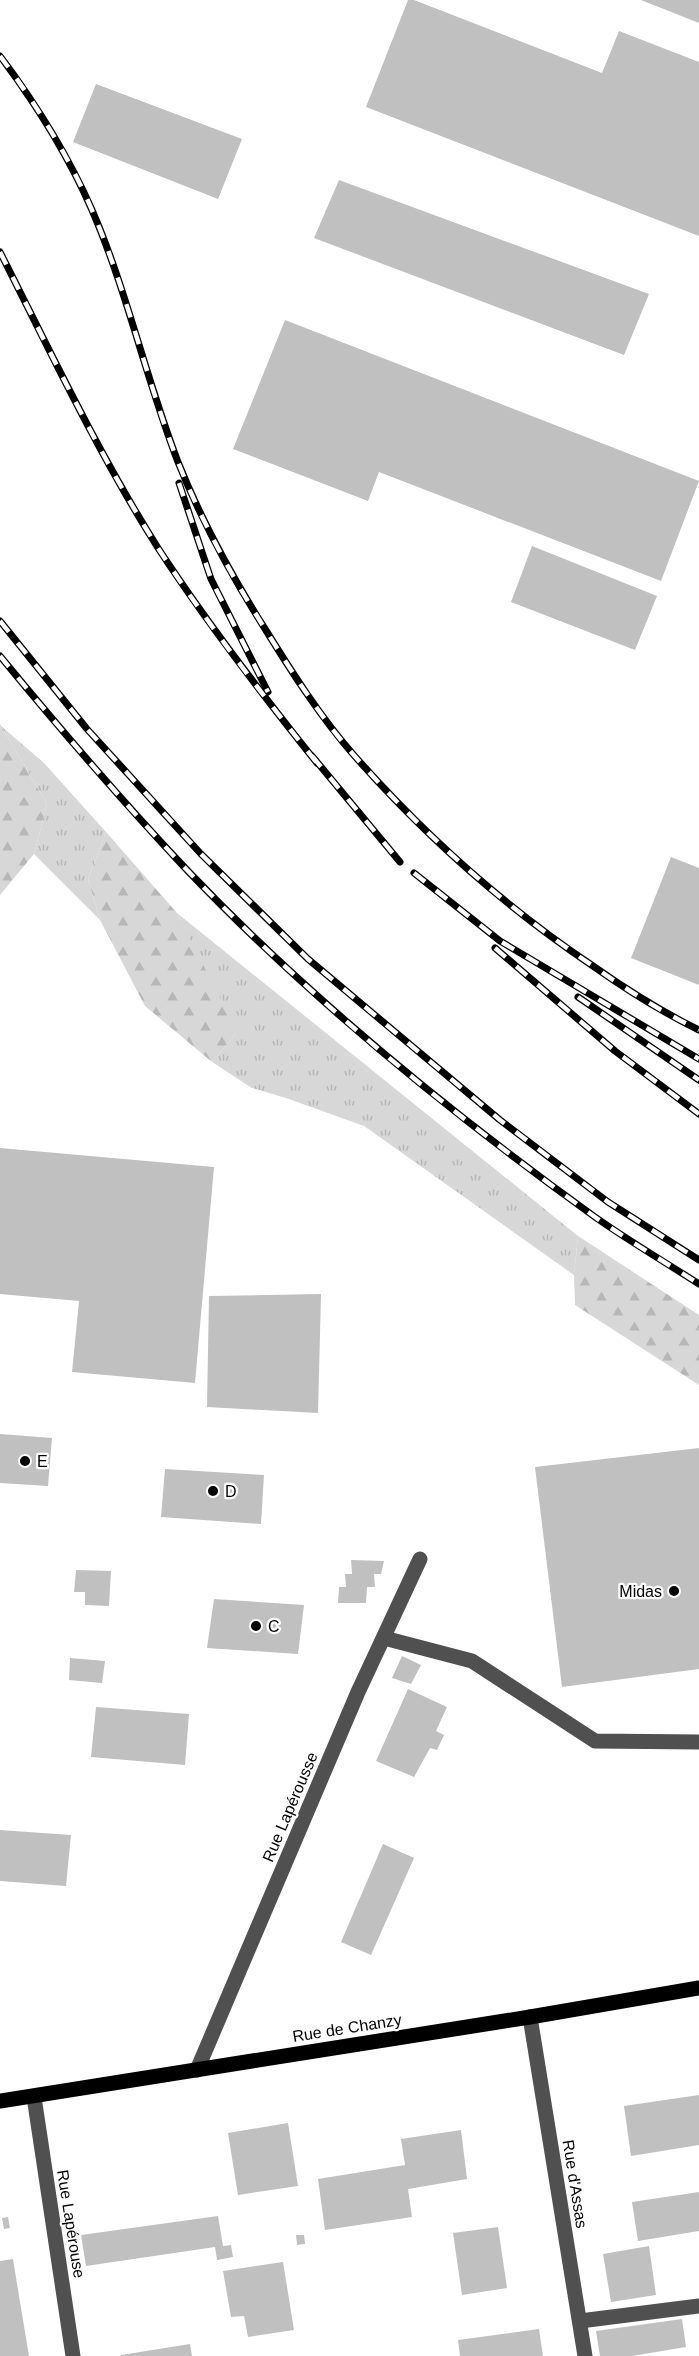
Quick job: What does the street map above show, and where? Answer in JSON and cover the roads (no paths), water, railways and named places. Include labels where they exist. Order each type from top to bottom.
[{"type":"main road","name":"Rue de Chanzy","points":[[0,2101],[530,2018],[699,1988]]},
{"type":"street","name":"Rue Lapérousse","points":[[197,2070],[358,1692],[420,1559]]},
{"type":"street","points":[[384,1638],[472,1661],[595,1742],[699,1742]]},
{"type":"street","name":"Rue d'Assas","points":[[530,2018],[585,2356]]},
{"type":"street","name":"Rue Lapérouse","points":[[34,2097],[74,2356]]},
{"type":"street","points":[[580,2321],[699,2306]]},
{"type":"railway","points":[[0,56],[50,130],[73,169],[92,210],[116,272],[178,462],[207,528],[254,611],[318,710],[352,753],[407,812],[496,894],[619,984],[699,1030]]},
{"type":"railway","points":[[0,252],[95,439],[158,548],[235,657],[317,763]]},
{"type":"railway","points":[[179,483],[211,579],[268,692]]},
{"type":"railway","points":[[0,621],[87,729],[201,854],[308,959],[500,1120],[608,1202],[699,1260]]},
{"type":"railway","points":[[0,656],[45,711],[187,870],[282,964],[332,1009],[435,1096],[541,1178],[608,1226],[699,1284]]},
{"type":"railway","points":[[312,756],[400,862]]},
{"type":"railway","points":[[414,873],[500,941],[699,1059]]},
{"type":"railway","points":[[495,948],[615,1051],[699,1114]]},
{"type":"railway","points":[[578,997],[699,1080]]},
{"type":"place","name":"E","points":[[25,1461]]},
{"type":"place","name":"D","points":[[213,1491]]},
{"type":"place","name":"Midas","points":[[674,1591]]},
{"type":"place","name":"C","points":[[256,1626]]}]
